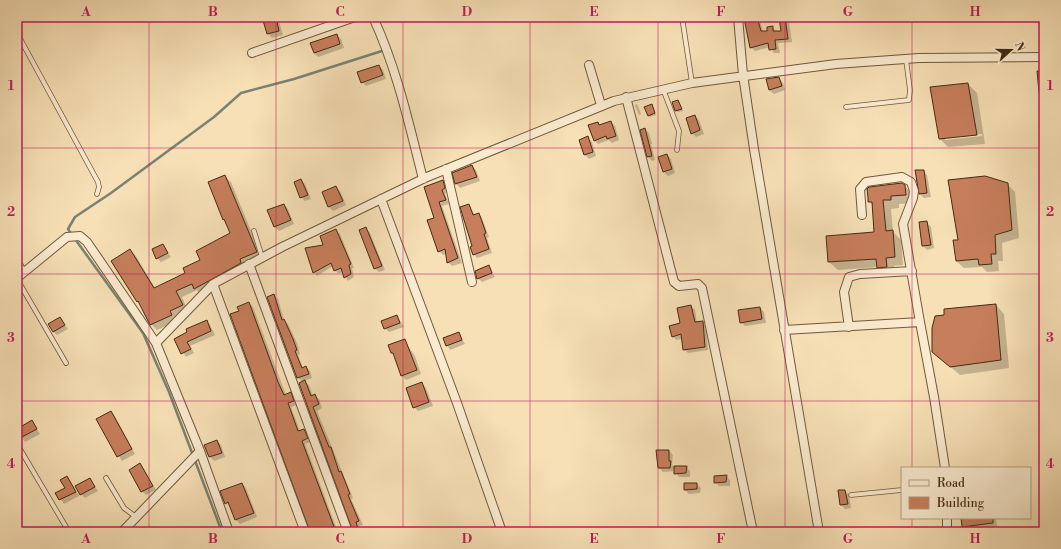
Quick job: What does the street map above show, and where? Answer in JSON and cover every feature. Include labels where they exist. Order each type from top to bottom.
[{"type":"street","points":[[252,52],[355,17]]},
{"type":"street","points":[[373,17],[387,48],[394,70],[423,179]]},
{"type":"street","points":[[738,17],[743,75],[784,330],[819,532]]},
{"type":"street","points":[[156,343],[213,284],[248,264],[423,179],[601,105],[626,97],[692,83],[743,75],[836,64],[906,58],[1044,57]]},
{"type":"street","points":[[589,65],[601,105]]},
{"type":"street","points":[[626,97],[674,282],[679,286],[698,284],[702,288],[753,532]]},
{"type":"street","points":[[446,169],[472,282]]},
{"type":"street","points":[[862,215],[860,189],[866,182],[902,177],[909,180],[914,191],[903,224],[945,467]]},
{"type":"street","points":[[380,199],[502,532]]},
{"type":"street","points":[[19,276],[62,240],[72,236],[80,236],[88,242],[156,343],[200,451],[229,532]]},
{"type":"street","points":[[17,263],[19,276]]},
{"type":"street","points":[[248,264],[348,532]]},
{"type":"street","points":[[849,327],[844,292],[849,277],[860,274],[912,271]]},
{"type":"street","points":[[213,284],[305,532]]},
{"type":"street","points":[[784,330],[920,322]]},
{"type":"street","points":[[122,532],[200,451]]},
{"type":"street","points":[[947,519],[947,532]]},
{"type":"lane","points":[[682,17],[692,83]]},
{"type":"lane","points":[[17,33],[98,182],[99,187],[96,194]]},
{"type":"lane","points":[[846,107],[909,100],[910,90],[906,58]]},
{"type":"lane","points":[[663,89],[679,131],[678,150]]},
{"type":"lane","points":[[254,231],[262,257]]},
{"type":"lane","points":[[19,276],[66,363]]},
{"type":"lane","points":[[17,444],[69,532]]},
{"type":"lane","points":[[106,478],[124,508],[136,517]]},
{"type":"lane","points":[[851,495],[901,490]]},
{"type":"building","points":[[262,17],[276,17],[279,31],[267,34]]},
{"type":"building","points":[[757,17],[761,31],[767,31],[767,27],[773,26],[773,31],[781,31],[779,18],[785,17],[788,39],[775,40],[776,49],[769,50],[768,43],[750,48],[744,18]]},
{"type":"building","points":[[337,34],[340,44],[314,53],[310,43]]},
{"type":"building","points":[[379,65],[383,75],[361,83],[357,72]]},
{"type":"building","points":[[1037,71],[1044,71],[1044,91],[1039,92]]},
{"type":"building","points":[[779,77],[782,86],[769,90],[766,79]]},
{"type":"building","points":[[968,83],[977,135],[939,139],[930,87]]},
{"type":"building","points":[[678,100],[682,109],[675,111],[672,102]]},
{"type":"building","points":[[652,104],[655,113],[648,116],[644,107]]},
{"type":"building","points":[[695,115],[700,130],[691,134],[686,118]]},
{"type":"building","points":[[611,121],[616,136],[607,139],[606,136],[594,141],[588,125],[598,122],[599,125]]},
{"type":"building","points":[[645,128],[652,156],[647,157],[640,130]]},
{"type":"building","points":[[588,136],[593,152],[584,155],[579,140]]},
{"type":"building","points":[[667,154],[672,169],[663,172],[658,157]]},
{"type":"building","points":[[472,165],[477,177],[455,184],[452,173]]},
{"type":"building","points":[[915,170],[924,170],[927,193],[919,194]]},
{"type":"building","points":[[225,175],[257,252],[240,259],[241,263],[194,289],[192,284],[176,291],[183,305],[170,311],[172,315],[150,325],[138,301],[137,302],[111,261],[130,249],[154,288],[185,273],[183,268],[200,260],[196,251],[230,233],[224,219],[223,220],[208,182]]},
{"type":"building","points":[[985,176],[1008,183],[1012,230],[995,235],[996,254],[991,254],[992,264],[979,265],[978,259],[956,261],[953,240],[958,240],[948,180]]},
{"type":"building","points":[[301,179],[308,195],[300,198],[294,182]]},
{"type":"building","points":[[443,180],[445,188],[442,190],[446,200],[439,202],[458,258],[447,263],[445,249],[438,252],[427,220],[434,218],[424,187]]},
{"type":"building","points":[[902,183],[905,185],[906,195],[891,196],[891,200],[883,200],[886,231],[893,230],[895,257],[886,258],[887,267],[877,268],[876,259],[828,262],[826,236],[874,232],[872,202],[868,202],[867,189],[869,187]]},
{"type":"building","points":[[336,186],[343,201],[328,207],[322,192]]},
{"type":"building","points":[[284,204],[291,220],[274,227],[267,210]]},
{"type":"building","points":[[469,204],[473,215],[479,213],[486,233],[484,234],[489,249],[473,255],[470,247],[472,246],[460,207]]},
{"type":"building","points":[[927,221],[931,245],[922,246],[919,222]]},
{"type":"building","points":[[366,227],[382,266],[374,269],[359,230]]},
{"type":"building","points":[[336,229],[351,264],[349,265],[351,274],[344,278],[341,268],[334,271],[331,263],[313,273],[305,248],[323,245],[320,236]]},
{"type":"building","points":[[163,244],[168,253],[156,259],[152,249]]},
{"type":"building","points":[[489,265],[492,273],[477,279],[475,271]]},
{"type":"building","points":[[274,294],[282,320],[284,319],[293,339],[297,350],[295,351],[302,368],[306,366],[309,374],[297,378],[267,297]]},
{"type":"building","points":[[249,302],[284,395],[291,392],[294,401],[288,403],[298,431],[304,429],[308,438],[302,441],[336,532],[310,532],[230,314],[239,311],[237,307]]},
{"type":"building","points":[[996,304],[1001,360],[950,367],[932,352],[932,328],[935,316],[944,315],[944,309]]},
{"type":"building","points":[[691,305],[695,322],[703,321],[705,347],[683,350],[681,334],[672,337],[669,326],[680,323],[677,308]]},
{"type":"building","points":[[760,307],[762,319],[740,323],[738,310]]},
{"type":"building","points":[[397,315],[400,323],[384,329],[381,321]]},
{"type":"building","points":[[60,317],[65,325],[53,332],[48,324]]},
{"type":"building","points":[[207,320],[211,331],[187,342],[191,349],[181,354],[174,339],[187,332],[186,329]]},
{"type":"building","points":[[459,332],[462,340],[446,346],[443,338]]},
{"type":"building","points":[[405,339],[417,370],[401,376],[393,353],[391,353],[388,345]]},
{"type":"building","points":[[305,380],[311,396],[315,394],[319,404],[313,407],[329,447],[331,447],[339,472],[341,471],[350,494],[348,495],[359,521],[356,522],[359,532],[353,532],[299,383]]},
{"type":"building","points":[[422,382],[429,402],[413,408],[406,388]]},
{"type":"building","points":[[111,411],[132,449],[117,457],[96,419]]},
{"type":"building","points":[[32,420],[37,429],[20,438],[17,429]]},
{"type":"building","points":[[217,440],[222,453],[209,457],[204,445]]},
{"type":"building","points":[[656,450],[669,450],[669,461],[671,461],[670,468],[658,468]]},
{"type":"building","points":[[140,463],[153,486],[141,492],[129,470]]},
{"type":"building","points":[[674,466],[687,466],[686,473],[674,474]]},
{"type":"building","points":[[727,475],[726,482],[714,483],[714,476]]},
{"type":"building","points":[[67,476],[76,492],[59,500],[55,493],[65,488],[60,480]]},
{"type":"building","points":[[90,478],[95,487],[80,495],[75,486]]},
{"type":"building","points":[[242,483],[254,513],[235,520],[228,502],[225,504],[220,491]]},
{"type":"building","points":[[684,483],[697,483],[697,489],[684,490]]},
{"type":"building","points":[[838,490],[845,490],[848,504],[840,505]]},
{"type":"building","points":[[961,519],[993,519],[993,523],[962,527]]},
{"type":"waterway","points":[[72,235],[68,229],[75,217],[111,193],[214,117],[241,93],[294,79],[385,50]]},
{"type":"waterway","points":[[75,239],[143,333],[169,392],[222,532]]}]
